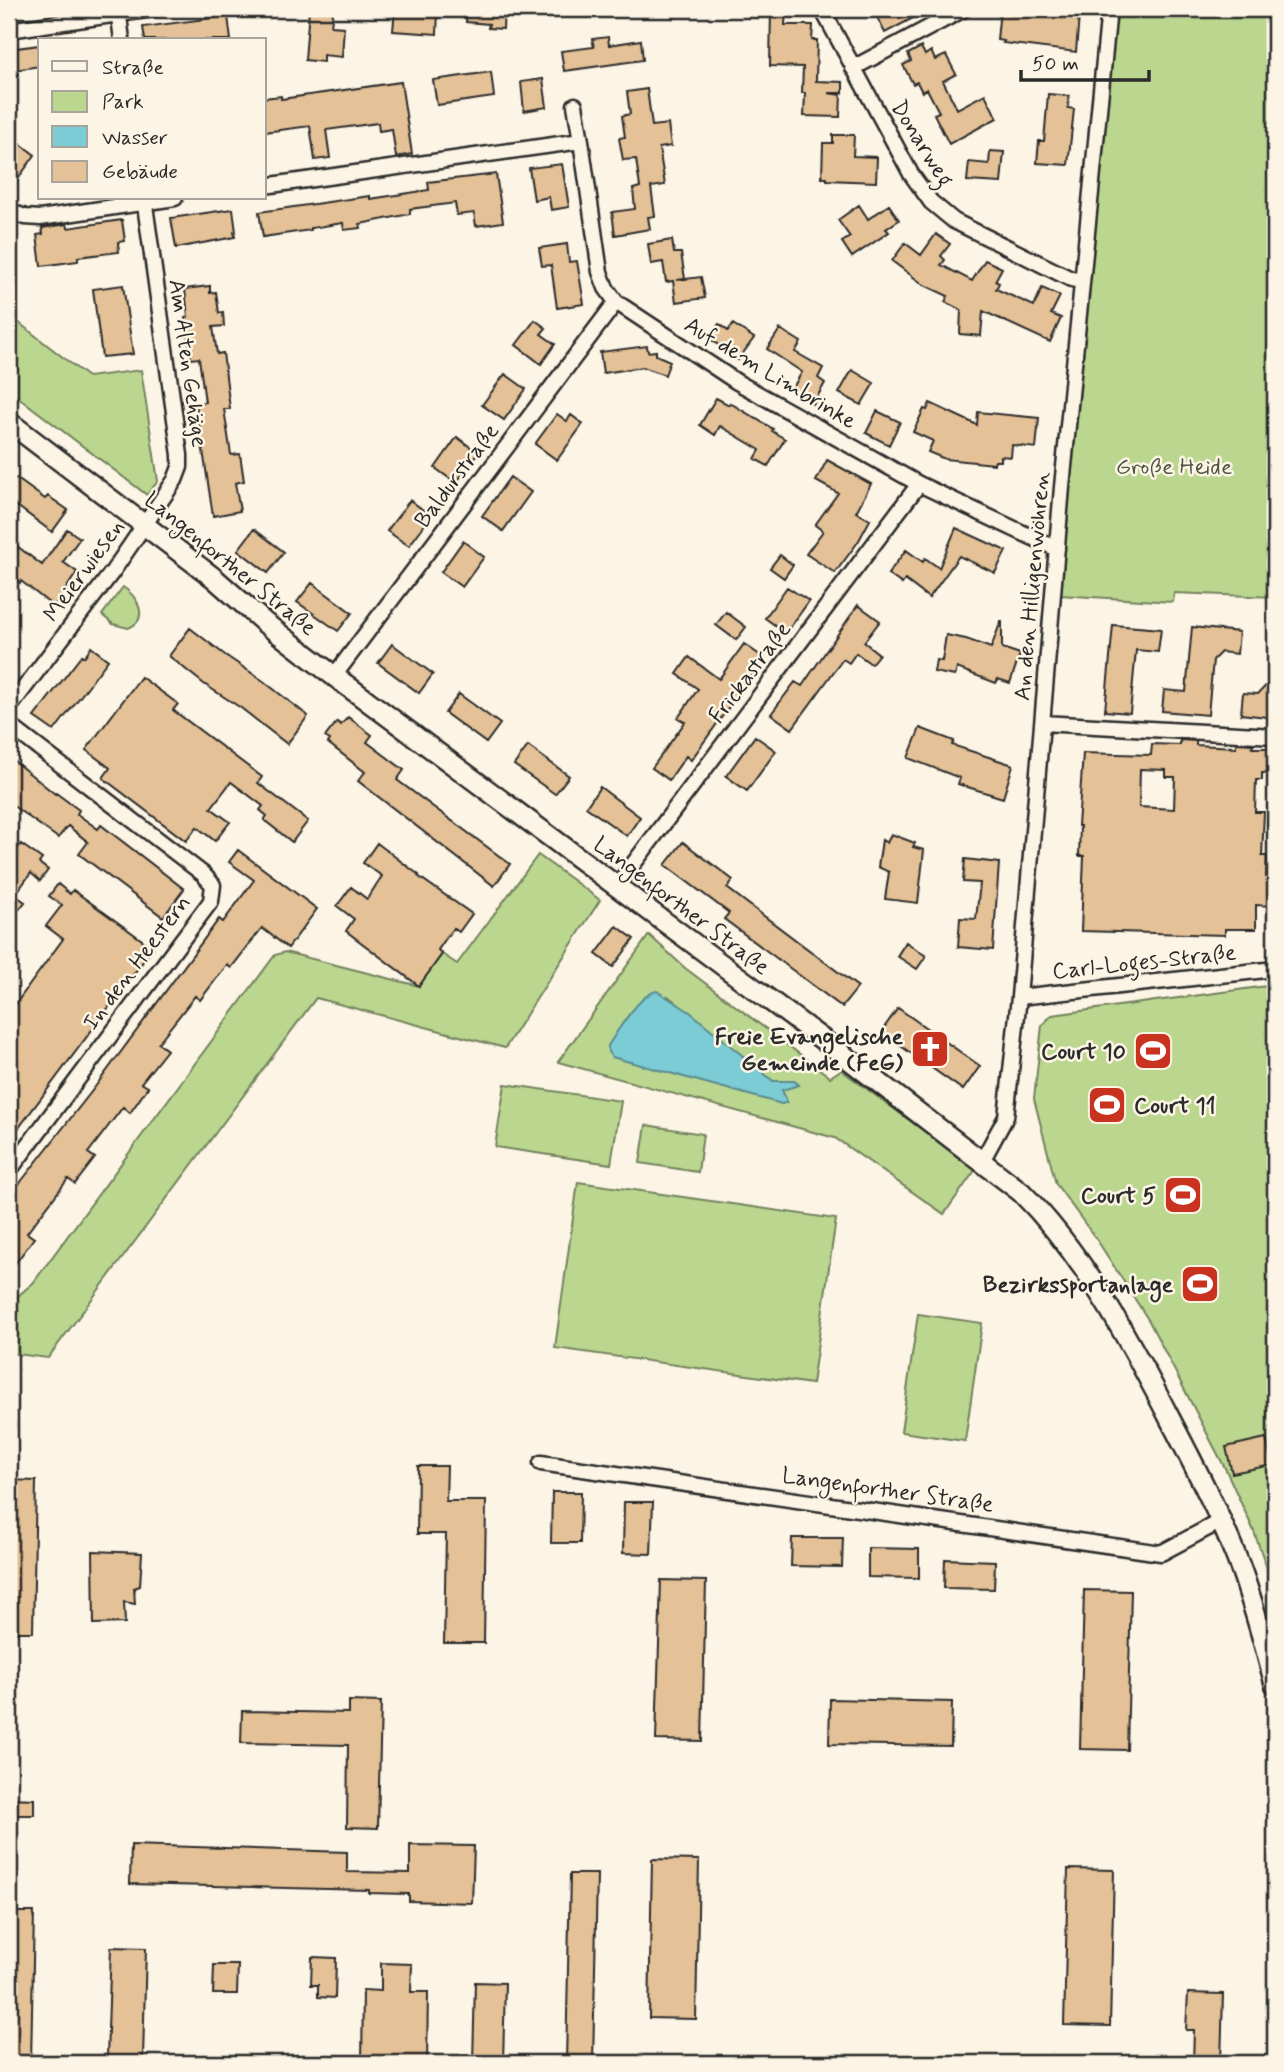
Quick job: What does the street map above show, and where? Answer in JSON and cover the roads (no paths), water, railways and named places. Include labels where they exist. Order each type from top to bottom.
[{"type":"main road","name":"Langenforther Straße","points":[[9,422],[214,578],[265,623],[334,676],[1021,1192],[1042,1213],[1094,1282],[1124,1331],[1220,1521],[1242,1571],[1275,1684]]},
{"type":"street","points":[[9,30],[118,11],[153,9]]},
{"type":"street","name":"Donarweg","points":[[822,9],[911,174],[930,202],[954,221],[1071,279],[1082,281]]},
{"type":"street","points":[[853,68],[964,9]]},
{"type":"street","name":"An den Hilligenwöhren","points":[[982,1161],[1006,1117],[1109,9]]},
{"type":"street","points":[[118,11],[122,38]]},
{"type":"street","name":"Auf dem Limbrinke","points":[[575,105],[600,272],[606,288],[616,302],[737,382],[919,484],[1057,549]]},
{"type":"street","points":[[266,186],[581,141]]},
{"type":"street","points":[[9,211],[25,217],[40,218],[144,200]]},
{"type":"street","name":"Am Alten Gehäge","points":[[144,200],[180,455],[180,467],[175,480],[144,524]]},
{"type":"street","name":"Baldurstraße","points":[[334,676],[616,302]]},
{"type":"street","name":"Frickastraße","points":[[616,887],[919,484]]},
{"type":"street","name":"Meierwiesen","points":[[9,708],[113,571],[144,524]]},
{"type":"street","points":[[1042,723],[1275,736]]},
{"type":"street","name":"In den Heestern","points":[[9,725],[203,874],[213,885],[211,901],[9,1171]]},
{"type":"street","name":"Carl-Loges-Straße","points":[[1019,997],[1275,970]]},
{"type":"street","name":"Langenforther Straße","points":[[541,1463],[1161,1553],[1220,1521]]},
{"type":"water","points":[[657,991],[690,1012],[773,1081],[794,1081],[799,1085],[782,1090],[787,1102],[782,1104],[612,1057],[608,1046],[617,1031],[644,998]]},
{"type":"place","name":"Freie Evangelische Gemeinde (FeG)","points":[[930,1049]]},
{"type":"place","name":"Court 10","points":[[1153,1051]]},
{"type":"place","name":"Court 11","points":[[1107,1105]]},
{"type":"place","name":"Court 5","points":[[1183,1195]]},
{"type":"place","name":"Bezirkssportanlage","points":[[1200,1284]]},
{"type":"park label","name":"Große Heide","points":[[1174,466]]}]
